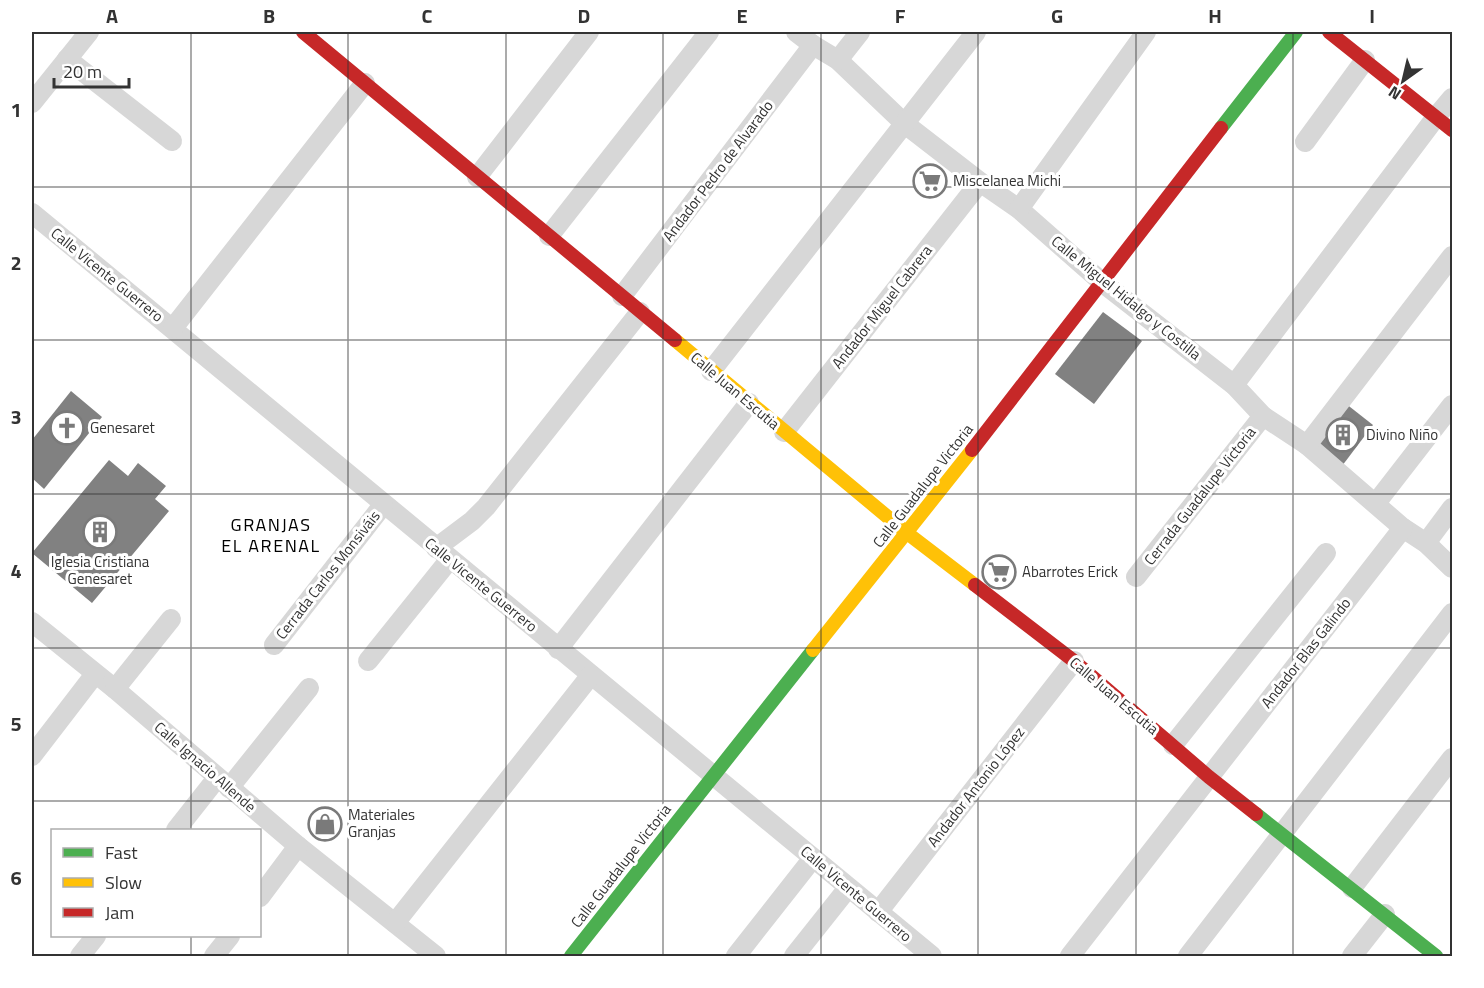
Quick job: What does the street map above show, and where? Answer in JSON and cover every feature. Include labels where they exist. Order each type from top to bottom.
[{"type":"street","points":[[32,103],[89,32]]},
{"type":"street","name":"Calle Juan Escutia","points":[[303,32],[907,533],[1074,661],[1209,777],[1352,888],[1436,957]]},
{"type":"street","points":[[477,177],[590,32]]},
{"type":"street","points":[[549,236],[709,32]]},
{"type":"street","name":"Calle Miguel Hidalgo y Costilla","points":[[796,32],[838,60],[905,124],[1019,209],[1103,283],[1234,385],[1263,416],[1307,445],[1403,528],[1426,543],[1452,568]]},
{"type":"street","points":[[838,60],[861,32]]},
{"type":"street","points":[[711,371],[976,32]]},
{"type":"street","points":[[1019,209],[1146,32]]},
{"type":"street","name":"Calle Guadalupe Victoria","points":[[571,957],[1103,283],[1296,32]]},
{"type":"street","points":[[1329,32],[1452,130]]},
{"type":"street","name":"Andador Pedro de Alvarado","points":[[622,296],[813,45]]},
{"type":"street","points":[[67,59],[172,141]]},
{"type":"street","points":[[1305,142],[1365,60]]},
{"type":"street","points":[[173,328],[364,83]]},
{"type":"street","points":[[1234,385],[1452,98]]},
{"type":"street","name":"Andador Miguel Cabrera","points":[[784,432],[980,182]]},
{"type":"street","name":"Calle Vicente Guerrero","points":[[32,213],[932,957]]},
{"type":"street","points":[[1307,445],[1452,256]]},
{"type":"street","points":[[368,661],[443,553],[486,507],[640,312]]},
{"type":"street","points":[[558,649],[749,403]]},
{"type":"street","points":[[1376,503],[1452,405]]},
{"type":"street","name":"Cerrada Guadalupe Victoria","points":[[1136,576],[1263,416]]},
{"type":"street","name":"Cerrada Carlos Monsiváis","points":[[274,645],[383,505]]},
{"type":"street","points":[[1426,543],[1452,508]]},
{"type":"street","name":"Andador Blas Galindo","points":[[1070,957],[1403,528]]},
{"type":"street","name":"Calle Juan Escutia","points":[[1173,745],[1326,553]]},
{"type":"street","points":[[1188,957],[1452,613]]},
{"type":"street","points":[[115,689],[171,620]]},
{"type":"street","name":"Calle Ignacio Allende","points":[[32,622],[115,689],[298,846],[436,957]]},
{"type":"street","name":"Andador Antonio López","points":[[878,912],[1074,661]]},
{"type":"street","points":[[32,756],[95,674]]},
{"type":"street","points":[[395,923],[591,675]]},
{"type":"street","points":[[178,829],[309,688]]},
{"type":"street","points":[[1352,888],[1452,758]]},
{"type":"street","points":[[261,896],[298,846]]},
{"type":"street","points":[[736,957],[813,858]]},
{"type":"street","points":[[794,957],[848,888]]},
{"type":"street","points":[[1352,957],[1384,914]]},
{"type":"street","points":[[80,957],[95,937]]},
{"type":"street","points":[[214,957],[229,937]]},
{"type":"building","points":[[1103,312],[1142,341],[1094,404],[1055,374]]},
{"type":"building","name":"Genesaret","points":[[71,391],[102,417],[44,489],[32,478],[32,440]]},
{"type":"building","name":"Divino Niño","points":[[1345,403],[1373,425],[1342,466],[1314,444]]},
{"type":"building","name":"Iglesia Cristiana Genesaret","points":[[109,460],[128,476],[138,463],[166,486],[155,499],[169,511],[92,603],[32,553]]},
{"type":"traffic: fast","points":[[1221,128],[1296,32]]},
{"type":"traffic: fast","points":[[571,956],[813,650]]},
{"type":"traffic: fast","points":[[1256,814],[1436,956]]},
{"type":"traffic: slow","points":[[675,340],[907,533],[975,585]]},
{"type":"traffic: slow","points":[[813,650],[972,450]]},
{"type":"traffic: jam","points":[[303,32],[675,340]]},
{"type":"traffic: jam","points":[[1329,32],[1452,130]]},
{"type":"traffic: jam","points":[[972,450],[1221,128]]},
{"type":"traffic: jam","points":[[975,585],[1074,661],[1209,777],[1256,814]]},
{"type":"place","name":"Miscelanea Michi","points":[[930,181]]},
{"type":"place","name":"Genesaret","points":[[67,428]]},
{"type":"place","name":"Divino Niño","points":[[1343,435]]},
{"type":"place","name":"Iglesia Cristiana Genesaret","points":[[100,532]]},
{"type":"place","name":"Abarrotes Erick","points":[[999,572]]},
{"type":"place","name":"Materiales Granjas","points":[[325,824]]},
{"type":"district","name":"GRANJAS EL ARENAL","points":[[271,535]]}]
